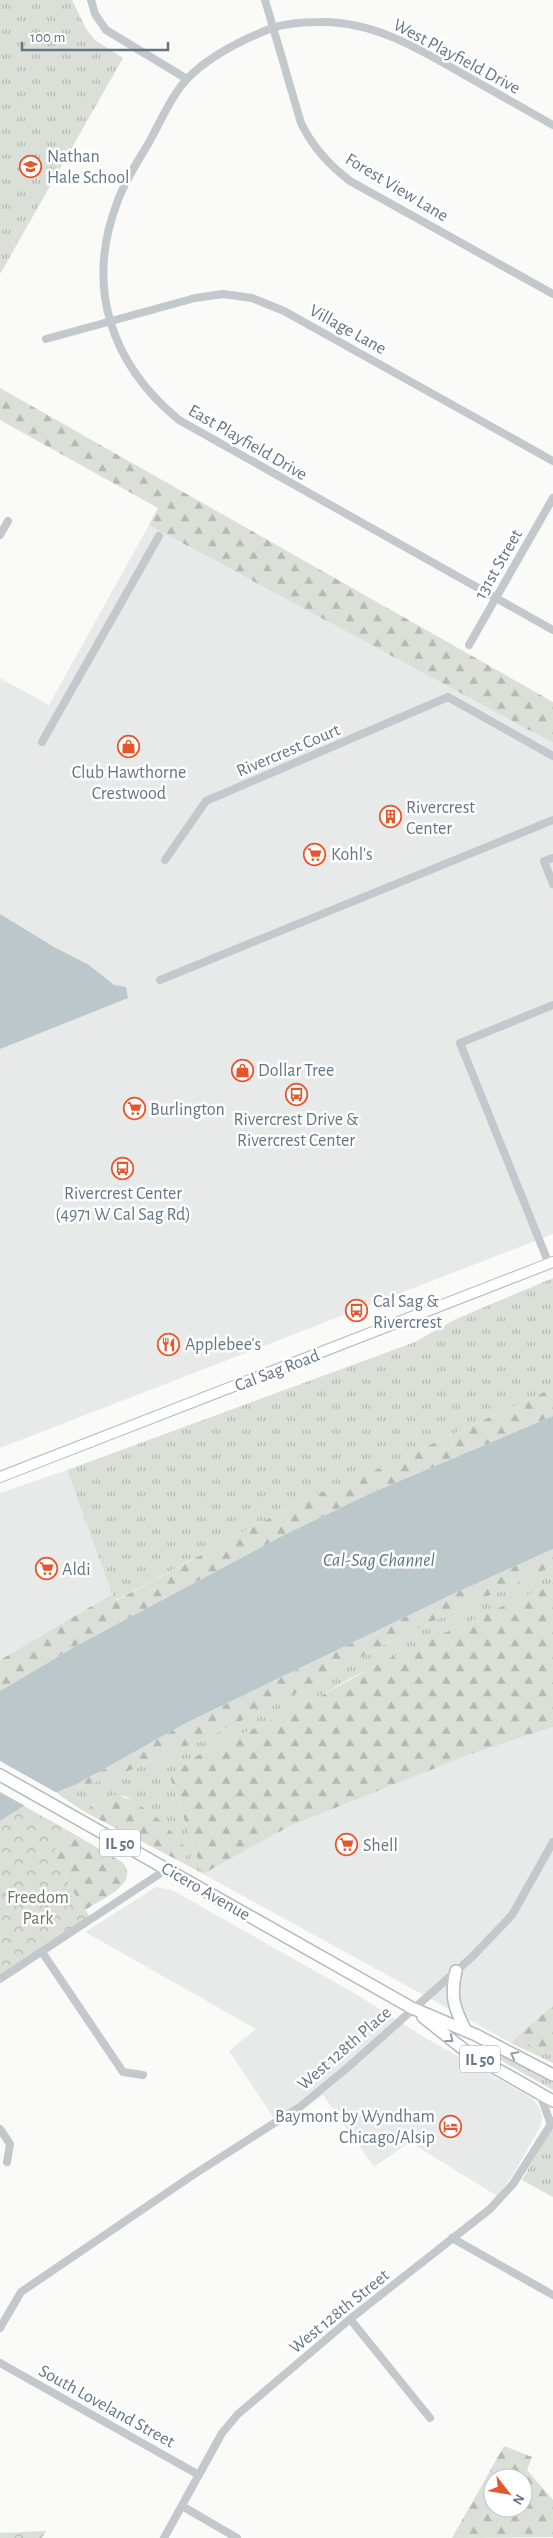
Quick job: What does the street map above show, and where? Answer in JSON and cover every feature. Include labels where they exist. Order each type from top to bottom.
[{"type":"main road","name":"Cal Sag Road","points":[[0,1476],[551,1263]]},
{"type":"main road","name":"Cicero Avenue","points":[[0,1775],[412,2008],[466,2031],[553,2076]]},
{"type":"main road","points":[[456,1971],[452,1988],[455,2010],[466,2031]]},
{"type":"main road","name":"Cicero Avenue","points":[[412,2008],[467,2052],[553,2101]]},
{"type":"street","points":[[92,0],[95,14],[106,30],[187,80]]},
{"type":"street","name":"Forest View Lane","points":[[265,0],[301,124],[309,140],[325,160],[350,181],[553,294]]},
{"type":"street","name":"West Playfield Drive","points":[[137,163],[187,80],[210,61],[273,28],[324,22],[362,27],[395,36],[553,124]]},
{"type":"street","name":"East Playfield Drive","points":[[137,163],[117,202],[105,245],[104,292],[121,350],[137,378],[149,393],[179,420],[553,630]]},
{"type":"street","name":"Village Lane","points":[[46,339],[195,298],[223,294],[252,298],[284,311],[553,461]]},
{"type":"street","name":"131st Street","points":[[469,645],[553,498]]},
{"type":"street","points":[[0,535],[8,521]]},
{"type":"street","points":[[42,742],[159,536]]},
{"type":"street","name":"Rivercrest Court","points":[[165,860],[206,801],[448,697],[553,756]]},
{"type":"street","points":[[160,980],[553,820]]},
{"type":"street","points":[[553,858],[544,861],[553,884]]},
{"type":"street","points":[[551,1263],[460,1043],[553,1005]]},
{"type":"street","name":"West 128th Place","points":[[0,2328],[21,2292],[193,2175],[300,2106],[347,2068],[412,2008],[456,1971],[512,1915],[553,1842]]},
{"type":"street","points":[[0,1979],[167,1868]]},
{"type":"street","points":[[42,1952],[122,2072],[143,2074]]},
{"type":"street","name":"West 128th Street","points":[[164,2538],[222,2433],[238,2414],[350,2320],[490,2210],[512,2184],[552,2121],[540,2094]]},
{"type":"street","points":[[0,2129],[10,2144],[7,2162]]},
{"type":"street","points":[[452,2238],[553,2295]]},
{"type":"street","points":[[350,2320],[430,2418]]},
{"type":"street","name":"South Loveland Street","points":[[0,2363],[199,2475]]},
{"type":"street","points":[[182,2506],[237,2538]]},
{"type":"shaded area","name":"Rivercrest Center","points":[[149,525],[553,743],[553,1234],[0,1448],[0,678],[49,705]]},
{"type":"shaded area","points":[[67,1470],[112,1594],[0,1660],[0,1493]]},
{"type":"shaded area","points":[[553,1727],[553,2005],[511,2043],[203,1874],[290,1826],[471,1754]]},
{"type":"shaded area","points":[[156,1887],[172,1890],[354,1993],[424,2037],[532,2098],[539,2107],[542,2118],[541,2125],[513,2175],[497,2196],[410,2142],[374,2167],[323,2095],[279,2126],[229,2051],[256,2029],[85,1932]]},
{"type":"green space","name":"Nathan Hale School","points":[[0,0],[72,0],[86,29],[95,40],[123,58],[0,274]]},
{"type":"green space","points":[[0,388],[553,702],[553,743],[149,525],[158,508],[0,420]]},
{"type":"green space","points":[[553,1278],[553,1388],[369,1473],[303,1500],[116,1600],[112,1594],[67,1470],[415,1342],[456,1319]]},
{"type":"green space","points":[[553,1388],[553,1416],[369,1494],[284,1535],[76,1646],[0,1691],[0,1660],[112,1594],[117,1600],[303,1500],[369,1473]]},
{"type":"green space","points":[[553,1549],[553,1566],[392,1640],[278,1703],[208,1737],[119,1775],[77,1788],[77,1784],[186,1723],[455,1593]]},
{"type":"green space","points":[[553,1566],[553,1583],[351,1678],[313,1700],[196,1756],[170,1777],[203,1874],[183,1863],[188,1852],[162,1823],[125,1796],[99,1799],[85,1812],[56,1793],[77,1784],[77,1788],[119,1775],[208,1737],[278,1703],[392,1640]]},
{"type":"green space","points":[[553,1583],[553,1727],[471,1754],[290,1826],[203,1874],[170,1777],[196,1756],[313,1700],[390,1658]]},
{"type":"green space","points":[[113,1795],[134,1802],[165,1825],[188,1852],[183,1863],[85,1812],[99,1799]]},
{"type":"green space","name":"Freedom Park","points":[[24,1806],[67,1830],[51,1856],[91,1919],[0,1978],[0,1821]]},
{"type":"green space","points":[[67,1830],[122,1862],[127,1870],[127,1877],[117,1890],[85,1910],[51,1856]]},
{"type":"green space","points":[[553,2005],[553,2056],[516,2038]]},
{"type":"green space","points":[[516,2038],[553,2056],[553,2063],[511,2043]]},
{"type":"green space","points":[[480,2045],[518,2061],[553,2081],[553,2090],[479,2048]]},
{"type":"green space","points":[[553,2129],[553,2197],[522,2180]]},
{"type":"green space","points":[[504,2446],[532,2457],[528,2468],[492,2468]]},
{"type":"green space","points":[[533,2477],[553,2500],[553,2537],[452,2538],[483,2483],[483,2518],[533,2518]]},
{"type":"green space","points":[[46,2531],[42,2538],[0,2538],[0,2533]]},
{"type":"water","points":[[0,914],[54,947],[89,965],[114,985],[126,987],[128,998],[0,1049]]},
{"type":"water","name":"Cal-Sag Channel","points":[[553,1416],[553,1549],[455,1593],[186,1723],[77,1784],[24,1806],[0,1821],[0,1691],[76,1646],[284,1535],[369,1494]]},
{"type":"pier","points":[[0,1761],[59,1794],[27,1807],[0,1792]]},
{"type":"place","name":"Nathan Hale School","points":[[31,166]]},
{"type":"place","name":"Club Hawthorne Crestwood","points":[[129,747]]},
{"type":"place","name":"Rivercrest Center","points":[[390,817]]},
{"type":"place","name":"Kohl's","points":[[315,854]]},
{"type":"place","name":"Dollar Tree","points":[[242,1070]]},
{"type":"place","name":"Rivercrest Drive & Rivercrest Center","points":[[296,1094]]},
{"type":"place","name":"Burlington","points":[[134,1109]]},
{"type":"place","name":"Rivercrest Center (4971 W Cal Sag Rd)","points":[[123,1168]]},
{"type":"place","name":"Cal Sag & Rivercrest","points":[[357,1311]]},
{"type":"place","name":"Applebee's","points":[[169,1344]]},
{"type":"place","name":"Aldi","points":[[46,1569]]},
{"type":"place","name":"Shell","points":[[347,1845]]},
{"type":"place","name":"Baymont by Wyndham Chicago/Alsip","points":[[451,2126]]}]
